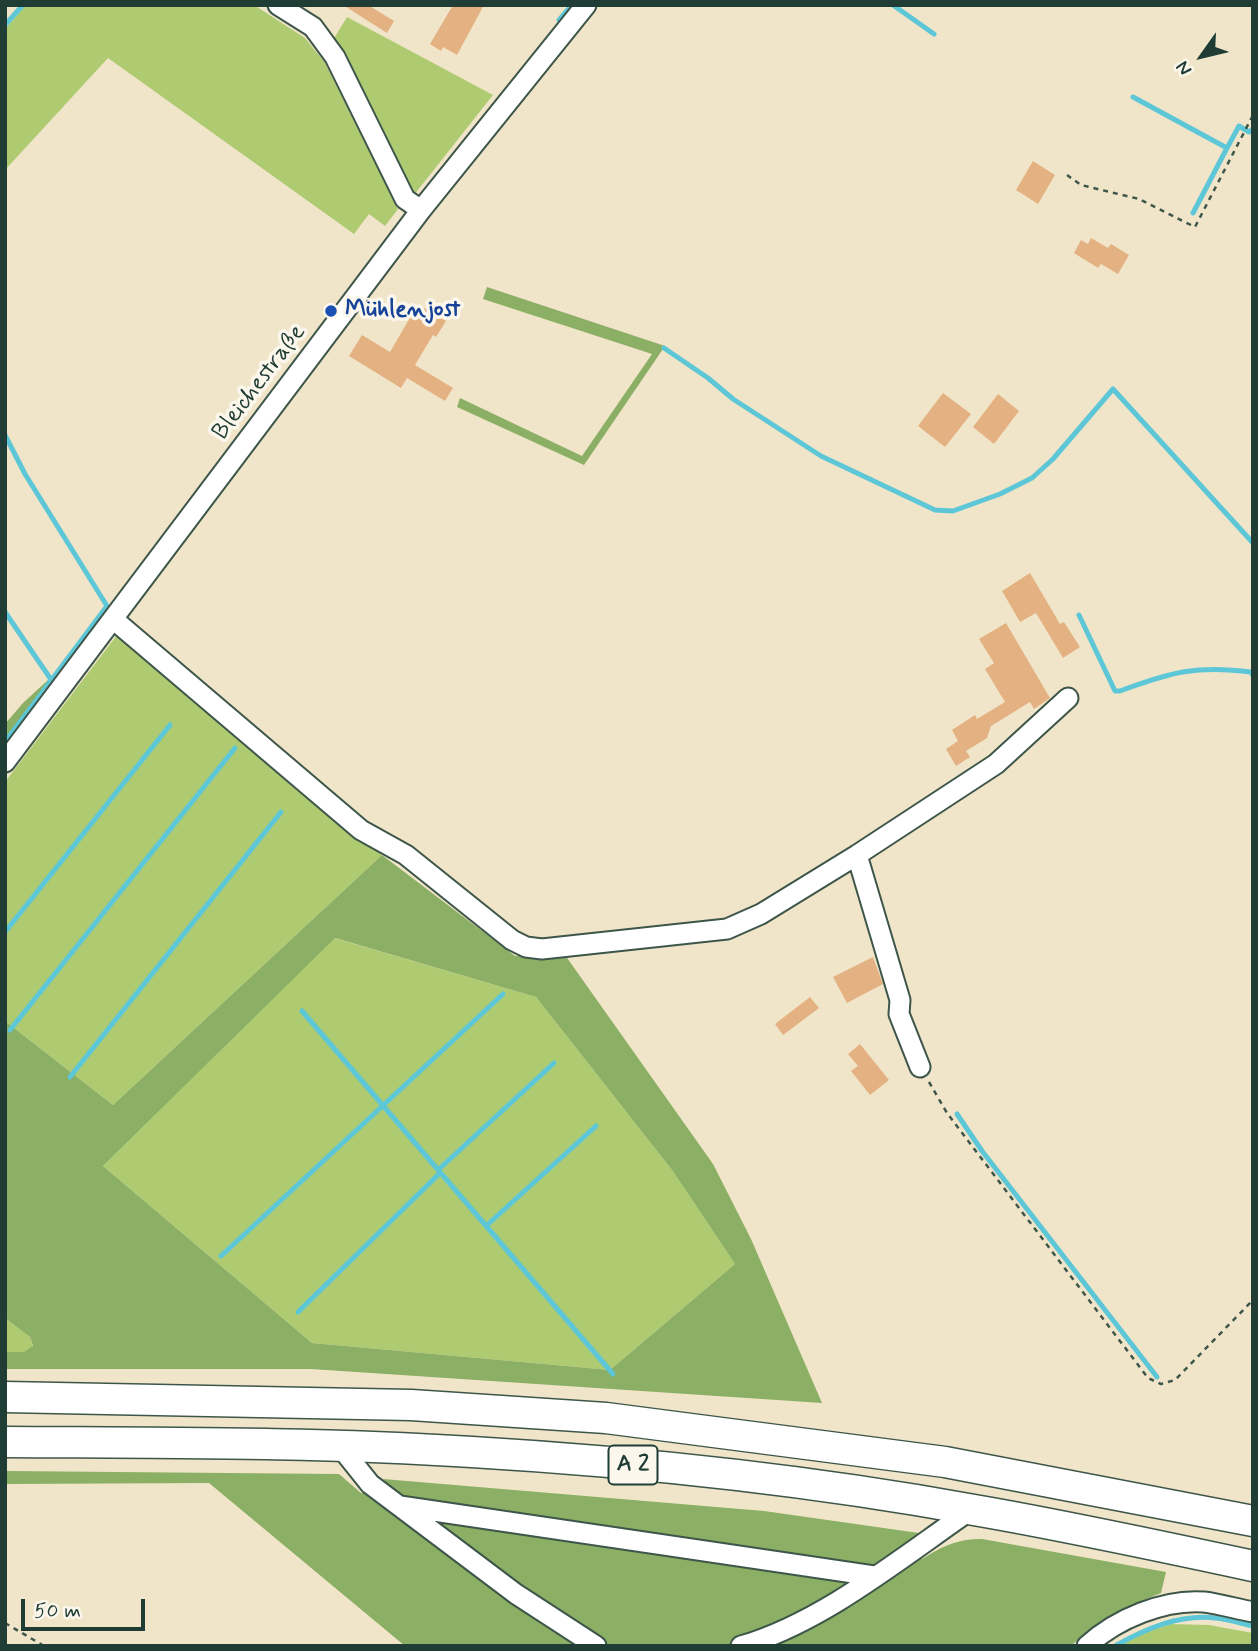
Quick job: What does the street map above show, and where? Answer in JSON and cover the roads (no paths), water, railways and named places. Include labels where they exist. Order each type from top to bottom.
[{"type":"highway","name":"A 2","points":[[5,1398],[411,1405],[606,1418],[945,1462],[1253,1521]]},
{"type":"highway","name":"A 2","points":[[5,1441],[338,1444],[625,1465],[792,1482],[972,1509],[1253,1566]]},
{"type":"street","points":[[278,5],[313,27],[335,57],[405,199],[421,210]]},
{"type":"street","name":"Bleichestraße","points":[[5,762],[421,210],[586,5]]},
{"type":"street","points":[[113,619],[361,830],[406,855],[512,940],[526,947],[542,949],[727,929],[761,914],[996,764],[1068,698]]},
{"type":"street","points":[[857,855],[900,1000],[899,1014],[920,1067]]},
{"type":"street","points":[[338,1444],[370,1484],[516,1594],[596,1646]]},
{"type":"street","points":[[400,1506],[874,1576]]},
{"type":"street","points":[[741,1646],[769,1638],[845,1596],[972,1509]]},
{"type":"street","points":[[1087,1646],[1133,1616],[1165,1605],[1203,1602],[1253,1612]]},
{"type":"waterway","points":[[5,25],[23,5]]},
{"type":"waterway","points":[[559,20],[572,5]]},
{"type":"waterway","points":[[893,5],[934,34]]},
{"type":"waterway","points":[[1133,97],[1227,148],[1239,126],[1249,132],[1253,129]]},
{"type":"waterway","points":[[1193,213],[1227,148]]},
{"type":"waterway","points":[[664,348],[733,399],[821,456],[935,510],[953,511],[1000,494],[1032,478],[1053,459],[1113,389],[1253,543]]},
{"type":"waterway","points":[[5,435],[25,474],[107,606],[5,742]]},
{"type":"waterway","points":[[5,612],[52,681]]},
{"type":"waterway","points":[[1079,615],[1115,691],[1154,679],[1199,670],[1251,672],[1253,676]]},
{"type":"waterway","points":[[5,932],[170,725]]},
{"type":"waterway","points":[[10,1030],[235,748]]},
{"type":"waterway","points":[[70,1077],[281,812]]},
{"type":"waterway","points":[[221,1256],[503,994]]},
{"type":"waterway","points":[[302,1011],[613,1374]]},
{"type":"waterway","points":[[438,1170],[554,1063]]},
{"type":"waterway","points":[[957,1114],[982,1151],[1157,1377]]},
{"type":"waterway","points":[[486,1226],[596,1126]]},
{"type":"waterway","points":[[298,1312],[440,1173]]},
{"type":"waterway","points":[[1115,1646],[1150,1629],[1188,1618],[1220,1619],[1253,1626]]},
{"type":"place","name":"Mühlenjost","points":[[331,311]]}]
